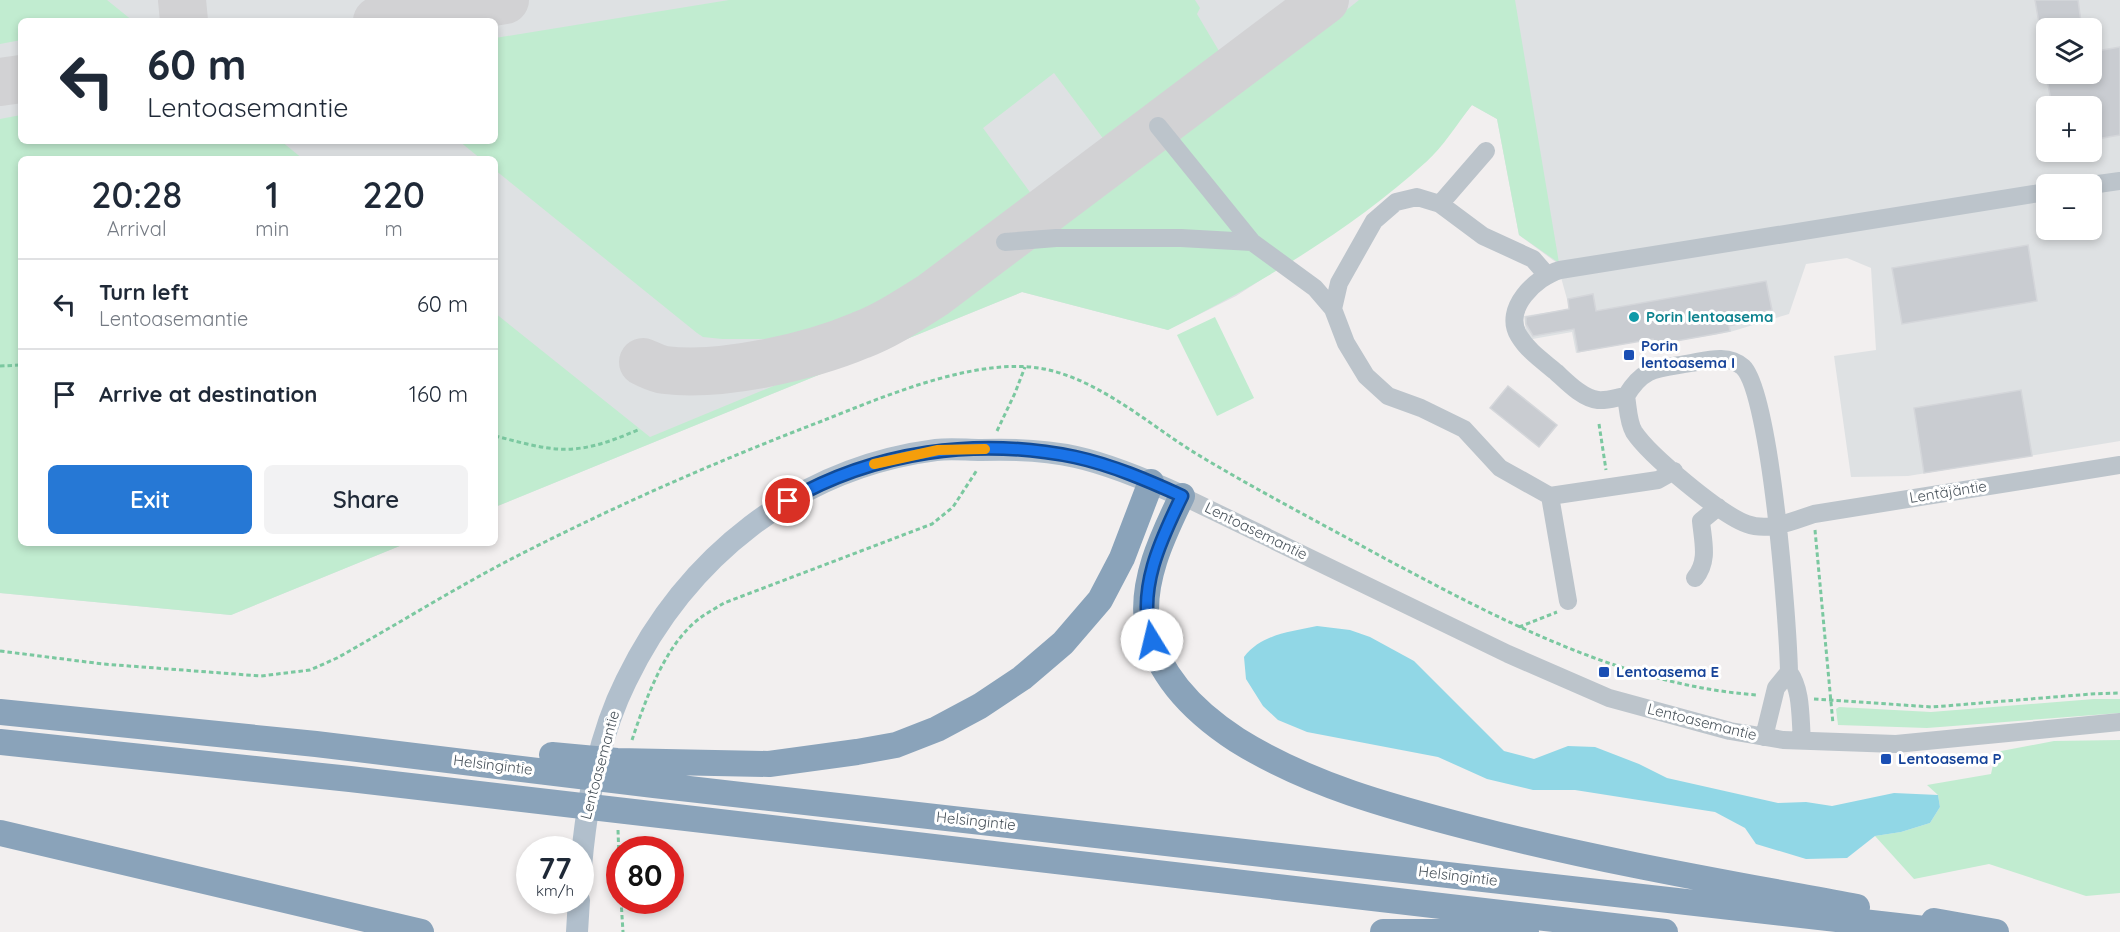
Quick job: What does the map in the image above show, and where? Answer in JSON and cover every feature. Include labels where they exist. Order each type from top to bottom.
[{"type":"highway","points":[[657,773],[769,764],[857,753],[916,737],[980,706],[1022,678],[1063,643],[1100,600],[1122,558],[1150,482]]},
{"type":"highway","points":[[1182,496],[1164,533],[1151,571],[1147,604],[1148,628],[1156,652],[1168,676],[1186,700],[1236,739],[1276,762],[1335,788],[1395,807],[1564,852],[1996,932]]},
{"type":"highway","name":"Helsingintie","points":[[0,712],[316,744],[540,762],[617,761],[657,773],[1951,932]]},
{"type":"highway","name":"Helsingintie","points":[[0,742],[536,801],[1665,932]]},
{"type":"highway","points":[[0,833],[421,932]]},
{"type":"highway","points":[[1383,932],[1526,932]]},
{"type":"main road","name":"Lentoasemantie","points":[[583,836],[604,739],[624,683],[648,640],[690,582],[722,548],[768,513],[809,489],[849,471],[891,458],[938,450],[1012,449],[1076,457],[1150,482],[1182,496]]},
{"type":"main road","points":[[577,932],[578,914]]},
{"type":"street","points":[[1158,126],[1252,242],[1315,288],[1334,309],[1346,343],[1366,376],[1388,396],[1422,408],[1464,429],[1500,468],[1550,496],[1658,480],[1674,471]]},
{"type":"street","points":[[1440,204],[1485,151]]},
{"type":"street","points":[[2102,183],[2120,181]]},
{"type":"street","points":[[1626,396],[1598,400],[1577,391],[1529,349],[1517,334],[1515,317],[1521,299],[1532,285],[1546,274],[1571,268],[2036,194]]},
{"type":"street","points":[[1334,309],[1339,283],[1374,221],[1396,202],[1417,197],[1440,204],[1483,236],[1533,259],[1546,274]]},
{"type":"street","points":[[1005,242],[1056,238],[1113,238],[1252,242]]},
{"type":"street","points":[[1778,526],[1748,525],[1718,507],[1648,450],[1632,429],[1626,396],[1636,378],[1652,370],[1722,358],[1743,368],[1754,388],[1761,416],[1778,526],[1789,672],[1795,680],[1799,698],[1802,740]]},
{"type":"street","name":"Lentäjäntie","points":[[1778,526],[1814,514],[2120,465]]},
{"type":"street","name":"Lentoasemantie","points":[[1182,496],[1508,654],[1609,698],[1698,723],[1764,737],[1896,744],[2120,722]]},
{"type":"street","points":[[1550,496],[1568,601]]},
{"type":"street","points":[[1695,578],[1702,570],[1705,561],[1701,522],[1718,507]]},
{"type":"street","points":[[1764,737],[1776,688],[1789,672]]},
{"type":"path","points":[[0,366],[18,365]]},
{"type":"path","points":[[0,651],[103,664],[261,676],[310,670],[337,658],[528,550],[735,454],[857,407],[963,372],[999,367],[1025,367],[1049,370],[1082,381],[1202,458],[1278,501],[1468,603],[1519,627],[1591,657],[1669,681],[1773,696]]},
{"type":"path","points":[[995,435],[1025,367]]},
{"type":"path","points":[[1599,424],[1606,471]]},
{"type":"path","points":[[498,437],[535,445],[573,449],[609,442],[640,429]]},
{"type":"path","points":[[631,741],[645,701],[664,663],[682,636],[698,619],[724,603],[932,524],[953,507],[978,468]]},
{"type":"path","points":[[1814,514],[1831,699]]},
{"type":"path","points":[[1519,627],[1562,610],[1568,601]]},
{"type":"path","points":[[1799,698],[1932,707],[2091,693],[2120,693]]},
{"type":"path","points":[[618,830],[618,836]]},
{"type":"path","points":[[622,914],[623,932]]},
{"type":"shaded area","name":"Porin lentoasema","points":[[0,0],[2120,0],[2120,441],[1908,476],[1851,477],[1834,356],[1876,350],[1871,268],[1847,258],[1806,264],[1789,314],[1730,332],[1654,345],[1652,339],[1576,353],[1572,332],[1527,340],[1524,316],[1569,309],[1567,299],[1557,263],[1519,235],[1497,119],[1472,105],[1427,161],[1346,225],[1236,296],[1168,330],[1022,292],[498,506],[498,156],[18,156],[18,546],[400,546],[231,615],[0,593]]},
{"type":"green space","points":[[0,0],[107,0],[129,18],[18,18],[18,41],[0,44]]},
{"type":"green space","points":[[729,0],[1195,0],[1200,8],[1197,14],[1219,51],[1105,141],[1054,73],[983,128],[1032,195],[924,278],[884,302],[844,321],[810,333],[774,339],[722,339],[703,337],[697,333],[498,172],[498,156],[477,156],[463,144],[498,144],[498,38]]},
{"type":"green space","points":[[1359,0],[1515,0],[1559,263],[1519,235],[1497,119],[1472,105],[1432,156],[1366,211],[1270,275],[1168,330],[1022,292],[498,506],[498,315],[650,437],[906,331],[946,309],[1265,69],[1294,52]]},
{"type":"green space","points":[[18,116],[18,144],[285,144],[299,156],[18,156],[18,546],[400,546],[231,615],[0,593],[0,119]]},
{"type":"green space","points":[[1215,317],[1254,398],[1217,416],[1177,335]]},
{"type":"green space","points":[[2120,699],[2120,713],[1927,728],[1838,725],[1836,709],[1839,707],[1931,712]]},
{"type":"green space","points":[[2120,740],[2120,893],[2086,896],[1989,864],[1914,879],[1875,836],[1901,832],[1930,823],[1940,807],[1938,795],[1927,785],[1991,774],[1996,752],[2054,741]]},
{"type":"water","points":[[1317,626],[1350,630],[1370,637],[1414,661],[1504,751],[1534,759],[1568,746],[1595,747],[1667,778],[1778,803],[1806,802],[1832,806],[1894,793],[1938,795],[1940,807],[1930,823],[1901,832],[1875,836],[1847,858],[1806,859],[1756,844],[1745,828],[1715,812],[1575,790],[1533,790],[1487,779],[1438,757],[1307,732],[1278,720],[1263,706],[1246,679],[1244,657],[1259,643],[1277,635]]},
{"type":"building","points":[[2035,0],[2078,0],[2080,18],[2038,18]]},
{"type":"building","points":[[2120,47],[2120,135],[2102,138],[2102,96],[2050,96],[2048,84],[2102,84],[2102,50]]},
{"type":"building","points":[[2028,245],[2037,301],[1902,324],[1892,268]]},
{"type":"building","name":"Porin lentoasema","points":[[1766,281],[1772,310],[1741,316],[1742,323],[1729,326],[1730,331],[1654,345],[1653,339],[1578,352],[1574,329],[1533,336],[1526,324],[1526,317],[1569,309],[1568,299],[1593,294],[1596,311]]},
{"type":"building","points":[[1508,386],[1557,425],[1539,447],[1490,408]]},
{"type":"building","points":[[2021,390],[2032,456],[1924,473],[1914,408]]},
{"type":"taxiway","points":[[182,0],[184,18]]},
{"type":"taxiway","points":[[395,18],[505,0]]},
{"type":"taxiway","points":[[643,362],[662,369],[687,371],[738,368],[816,351],[889,322],[933,295],[1325,0]]},
{"type":"taxiway","points":[[0,82],[18,79]]},
{"type":"slow traffic","points":[[874,464],[891,458],[938,450],[985,449]]},
{"type":"place","name":"Porin lentoasema","points":[[1634,317]]},
{"type":"place","name":"Porin lentoasema I","points":[[1629,355]]},
{"type":"place","name":"Lentoasema E","points":[[1604,672]]},
{"type":"place","name":"Lentoasema P","points":[[1886,759]]},
{"type":"route","points":[[788,501],[849,471],[891,458],[938,450],[1012,449],[1076,457],[1150,482],[1182,496],[1164,533],[1151,571],[1147,604],[1148,628],[1152,640]]}]
